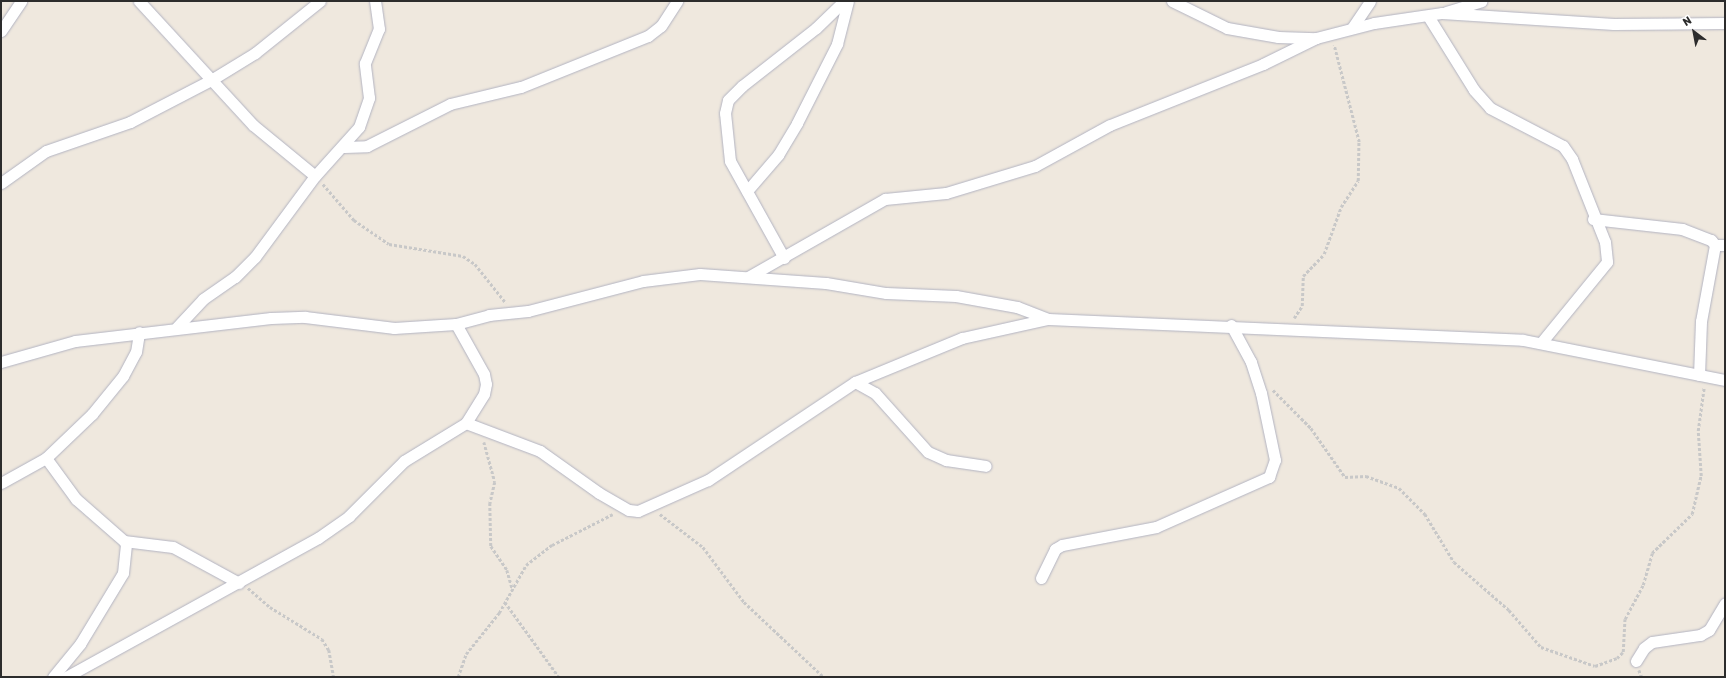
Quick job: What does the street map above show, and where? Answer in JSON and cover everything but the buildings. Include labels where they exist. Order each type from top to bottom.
[{"type":"street","points":[[1,31],[22,1]]},
{"type":"street","points":[[139,1],[252,125],[315,176]]},
{"type":"street","points":[[1,184],[46,151],[130,122],[211,80],[255,53],[320,1]]},
{"type":"street","points":[[176,327],[203,299],[235,277],[255,257],[315,176],[344,147],[359,127],[370,98],[365,63],[379,29],[375,1]]},
{"type":"street","points":[[344,147],[367,146],[450,104],[521,87],[648,36],[660,26],[676,1]]},
{"type":"street","points":[[784,258],[730,161],[724,113],[728,100],[844,1]]},
{"type":"street","points":[[747,191],[778,155],[797,123],[837,44],[848,1]]},
{"type":"street","points":[[1172,1],[1247,34],[1316,38]]},
{"type":"street","points":[[1352,28],[1370,1]]},
{"type":"street","points":[[748,277],[784,258],[885,199],[946,193],[1035,166],[1110,125],[1263,64],[1316,38],[1330,33],[1428,16],[1481,1]]},
{"type":"street","points":[[1442,13],[1614,24],[1725,23]]},
{"type":"street","points":[[1428,16],[1474,90],[1490,108],[1563,146],[1572,159],[1594,219],[1605,242],[1607,262],[1541,343]]},
{"type":"street","points":[[1594,219],[1682,229],[1720,245],[1701,321],[1703,376]]},
{"type":"street","points":[[1,362],[75,341],[176,327],[305,317],[394,328],[456,324],[643,282],[700,274],[826,283],[886,293],[956,296],[1017,307],[1048,319]]},
{"type":"street","points":[[466,422],[540,451],[625,508],[638,510],[652,507],[708,480],[855,382],[962,338],[1048,319],[1288,327],[1541,343],[1725,380]]},
{"type":"street","points":[[66,677],[241,582],[318,538],[349,516],[404,461],[466,422],[484,394],[486,384],[481,368],[456,324]]},
{"type":"street","points":[[1041,578],[1055,549],[1062,545],[1156,527],[1269,477],[1275,460],[1256,376],[1231,325]]},
{"type":"street","points":[[1,483],[46,458],[92,414],[123,376],[136,352],[139,332]]},
{"type":"street","points":[[855,382],[875,393],[928,452],[946,460],[986,466]]},
{"type":"street","points":[[46,458],[76,499],[126,542],[173,547],[241,582]]},
{"type":"street","points":[[53,677],[80,644],[123,573],[126,542]]},
{"type":"street","points":[[1636,662],[1644,648],[1652,642],[1700,635],[1709,630],[1725,603]]},
{"type":"path","points":[[1288,327],[1302,306],[1303,276],[1324,254],[1341,207],[1358,181],[1359,142],[1353,109],[1330,33]]},
{"type":"path","points":[[315,176],[374,236],[413,251],[463,256],[475,264],[514,312]]},
{"type":"path","points":[[1256,376],[1311,428],[1345,477],[1366,476],[1399,488],[1425,514],[1454,562],[1509,610],[1541,647],[1595,666],[1617,658],[1623,652],[1625,619],[1643,585],[1652,553],[1692,514],[1701,476],[1698,431],[1703,376]]},
{"type":"path","points":[[482,428],[495,482],[490,503],[491,546],[507,570],[512,588]]},
{"type":"path","points":[[652,507],[703,547],[744,602],[824,677]]},
{"type":"path","points":[[458,677],[466,654],[505,602],[512,588],[534,558],[625,508]]},
{"type":"path","points":[[241,582],[270,607],[322,639],[329,650],[334,677]]},
{"type":"path","points":[[505,602],[559,677]]}]
